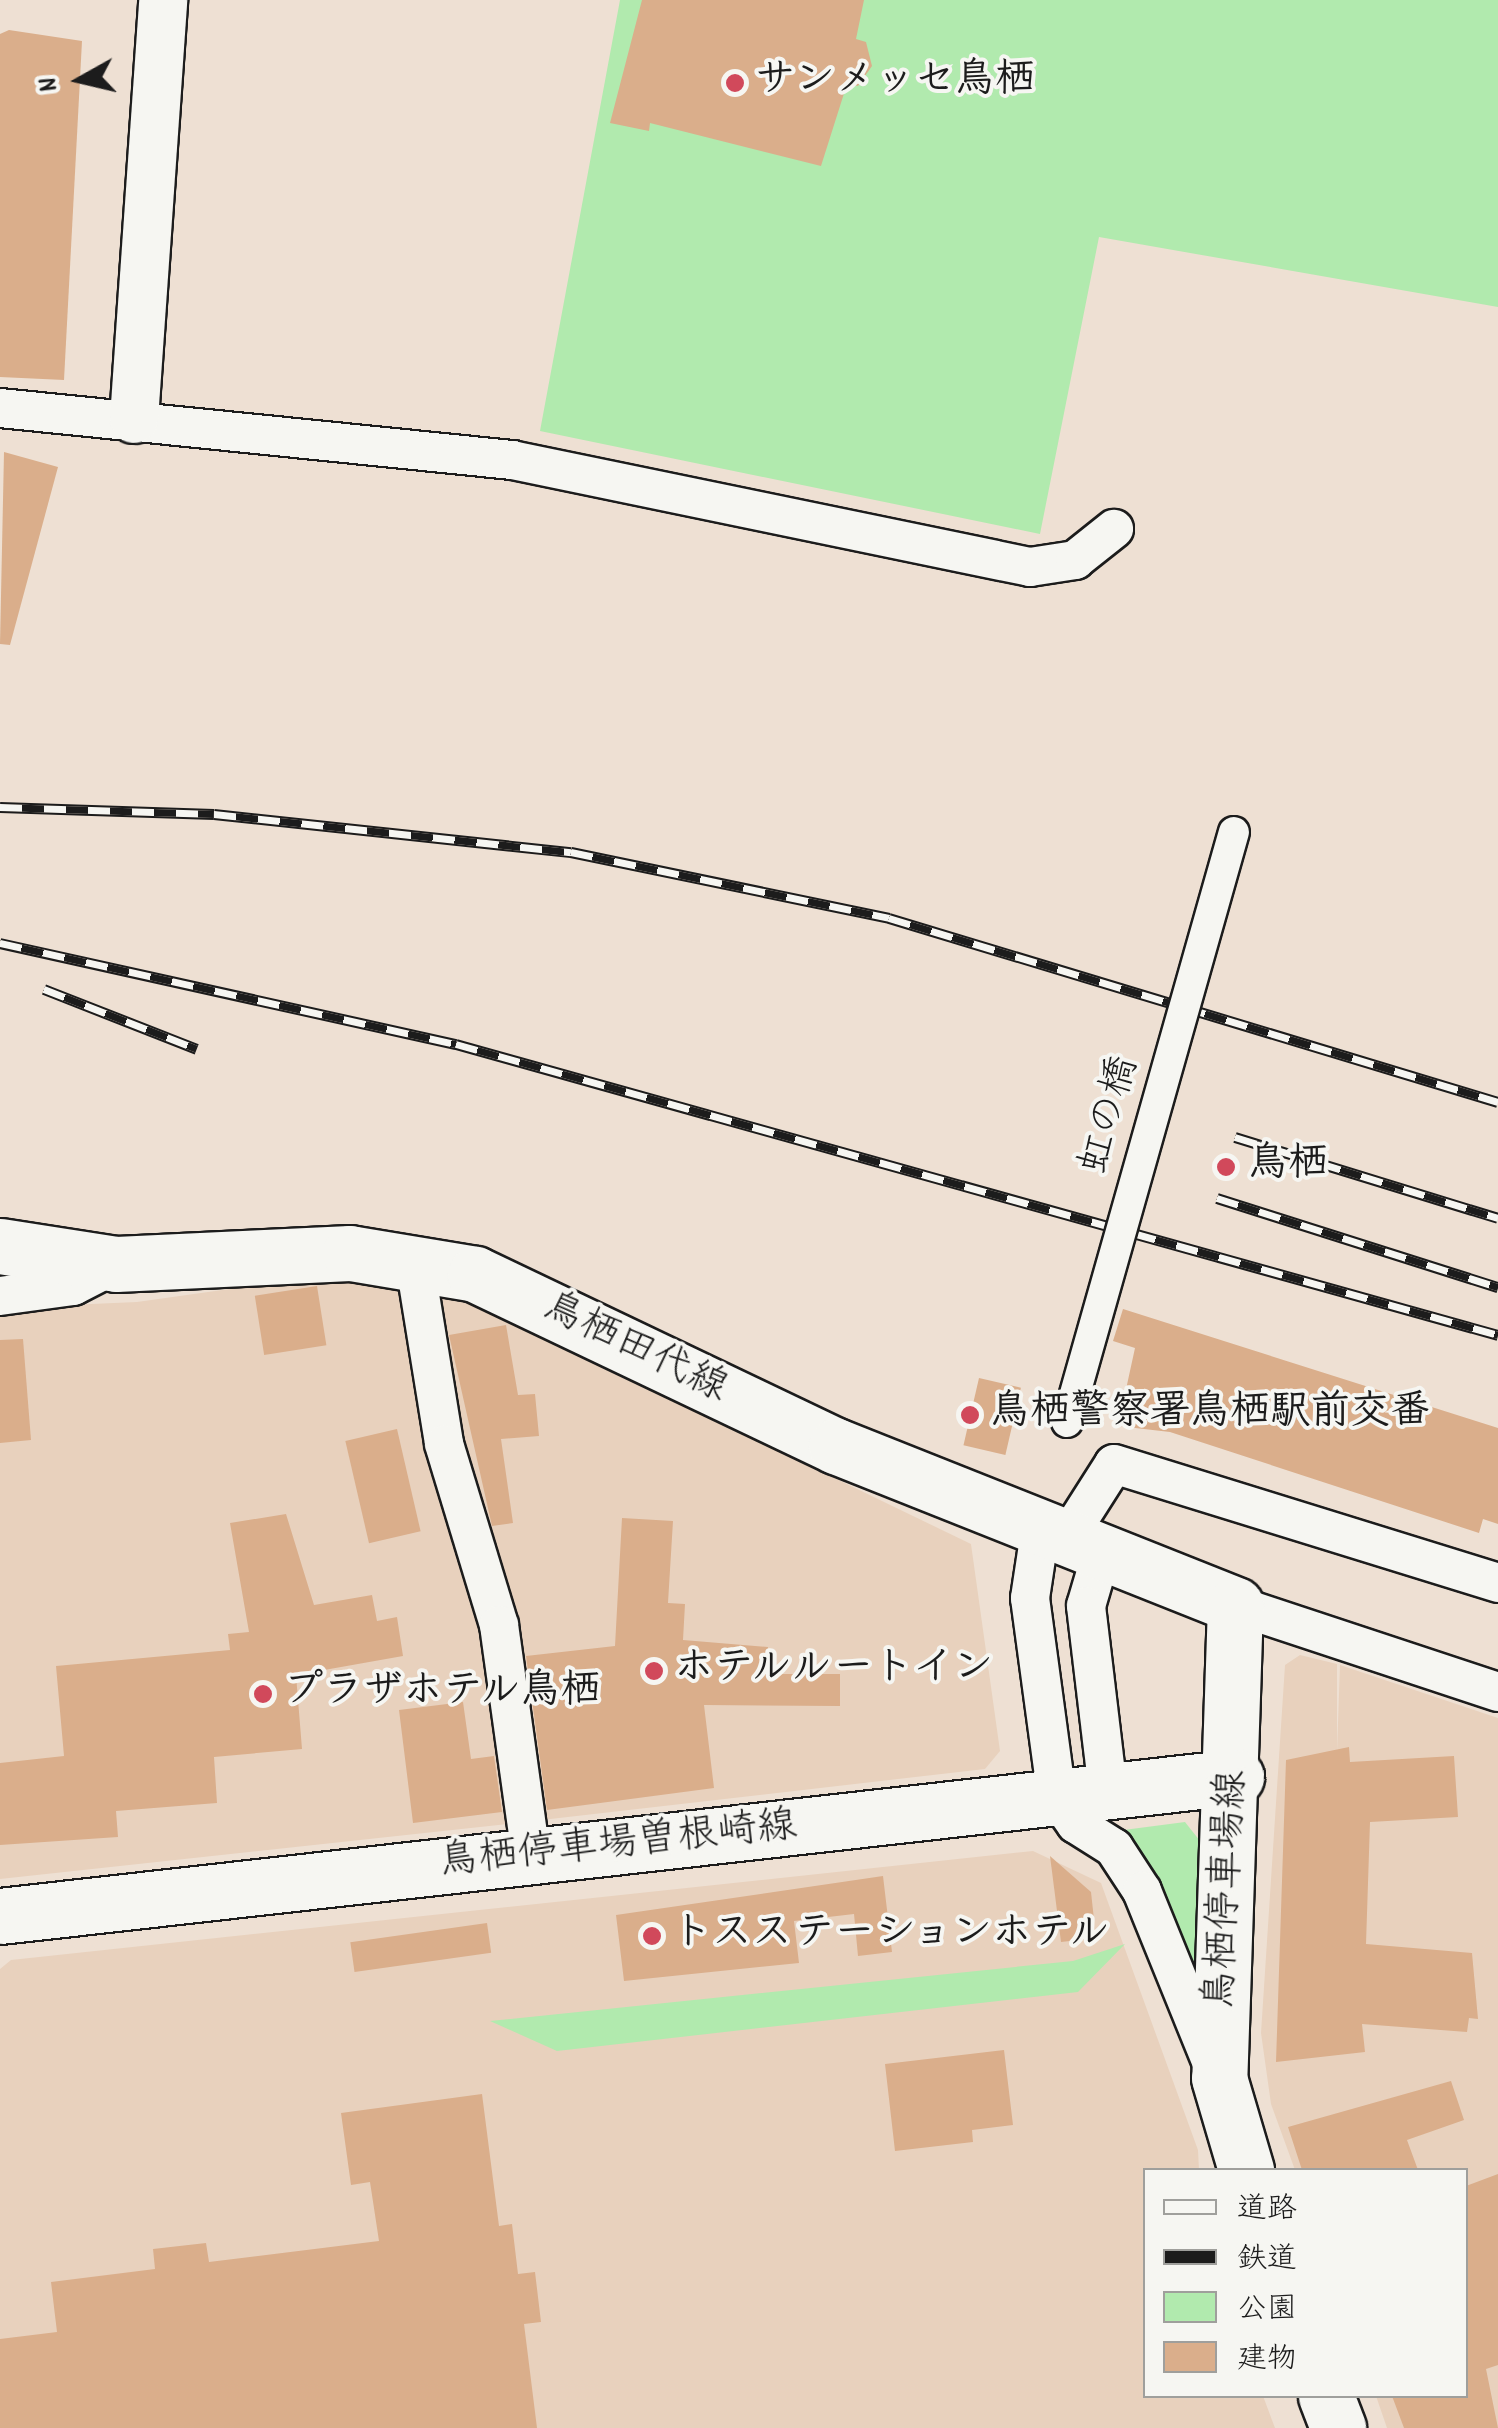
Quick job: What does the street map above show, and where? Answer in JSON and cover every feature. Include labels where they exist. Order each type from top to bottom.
[{"type":"main road","name":"鳥栖田代線","points":[[0,1246],[116,1264],[350,1253],[474,1274],[1069,1543],[1235,1605]]},
{"type":"main road","name":"鳥栖停車場線","points":[[1235,1605],[1236,1777],[1219,2078],[1245,2168]]},
{"type":"main road","name":"鳥栖停車場曽根崎線","points":[[0,1916],[1236,1777]]},
{"type":"main road","points":[[1327,2398],[1338,2428]]},
{"type":"street","points":[[134,419],[163,0]]},
{"type":"street","points":[[0,408],[512,460],[1030,567],[1075,560],[1114,529]]},
{"type":"street","name":"虹の橋","points":[[1067,1422],[1234,832]]},
{"type":"street","points":[[0,1296],[72,1286],[116,1264]]},
{"type":"street","points":[[415,1264],[444,1444],[500,1624],[531,1857]]},
{"type":"street","points":[[1083,1794],[1030,1598],[1069,1543],[1114,1464],[1498,1583]]},
{"type":"street","points":[[1069,1543],[1086,1606],[1083,1794],[1076,1824],[1114,1848],[1142,1891],[1219,2078]]},
{"type":"street","points":[[1235,1605],[1498,1692]]},
{"type":"shaded area","points":[[322,1276],[401,1282],[493,1632],[517,1823],[0,1879],[0,1308],[137,1302]]},
{"type":"shaded area","points":[[443,1289],[971,1544],[1000,1751],[985,1769],[533,1821],[453,1437],[430,1300]]},
{"type":"shaded area","points":[[1300,1655],[1337,1664],[1337,1752],[1340,1665],[1498,1718],[1498,2428],[1387,2428],[1377,2398],[1468,2398],[1468,2168],[1294,2168],[1271,2104],[1261,2033],[1285,1665]]},
{"type":"shaded area","points":[[1033,1851],[1101,1883],[1198,2150],[1199,2168],[1143,2168],[1143,2398],[1264,2398],[1275,2428],[0,2428],[0,1969],[11,1960]]},
{"type":"green space","points":[[620,0],[1498,0],[1498,307],[1099,237],[1040,534],[540,431]]},
{"type":"green space","points":[[1185,1822],[1200,1841],[1199,1975],[1187,1977],[1116,1831]]},
{"type":"green space","points":[[1125,1944],[1078,1992],[557,2051],[490,2021],[1073,1961]]},
{"type":"building","name":"サンメッセ鳥栖","points":[[642,0],[864,0],[856,39],[866,42],[872,66],[858,86],[847,84],[821,166],[650,123],[649,131],[610,123]]},
{"type":"building","points":[[9,30],[82,41],[64,380],[0,377],[0,34]]},
{"type":"building","points":[[4,452],[58,467],[10,645],[0,644]]},
{"type":"building","points":[[317,1286],[326,1345],[264,1355],[255,1296]]},
{"type":"building","points":[[1123,1309],[1498,1428],[1498,1524],[1483,1519],[1479,1533],[1170,1432],[1118,1426],[1135,1348],[1113,1341]]},
{"type":"building","points":[[506,1325],[518,1395],[535,1394],[539,1436],[501,1439],[513,1523],[492,1526],[449,1335]]},
{"type":"building","points":[[23,1339],[31,1440],[0,1443],[0,1340]]},
{"type":"building","points":[[979,1378],[1021,1388],[1005,1455],[963,1445]]},
{"type":"building","points":[[397,1429],[421,1531],[369,1543],[345,1441]]},
{"type":"building","points":[[286,1514],[314,1605],[372,1595],[377,1621],[397,1617],[403,1656],[296,1675],[302,1749],[214,1757],[217,1803],[116,1811],[118,1837],[0,1845],[0,1763],[64,1756],[56,1666],[230,1650],[228,1634],[249,1632],[230,1523]]},
{"type":"building","points":[[622,1518],[673,1521],[668,1603],[685,1604],[683,1640],[768,1647],[768,1674],[840,1674],[840,1706],[704,1705],[714,1788],[547,1810],[526,1656],[615,1646]]},
{"type":"building","points":[[463,1702],[471,1759],[494,1756],[502,1812],[413,1823],[399,1710]]},
{"type":"building","points":[[1349,1747],[1350,1762],[1454,1756],[1458,1817],[1370,1822],[1366,1944],[1472,1953],[1478,2019],[1469,2018],[1467,2032],[1362,2024],[1365,2052],[1276,2062],[1286,1760]]},
{"type":"building","points":[[1050,1856],[1091,1892],[1096,1938],[1061,1942]]},
{"type":"building","points":[[883,1876],[892,1952],[858,1956],[854,1914],[794,1921],[799,1963],[624,1981],[616,1915]]},
{"type":"building","points":[[487,1923],[491,1953],[355,1972],[350,1942]]},
{"type":"building","points":[[1004,2050],[1013,2125],[972,2130],[973,2142],[895,2151],[885,2064]]},
{"type":"building","points":[[1451,2081],[1464,2120],[1407,2140],[1417,2168],[1301,2168],[1288,2127]]},
{"type":"building","points":[[482,2094],[499,2226],[512,2224],[518,2274],[535,2272],[541,2322],[524,2324],[537,2428],[0,2428],[0,2339],[57,2332],[51,2282],[155,2269],[153,2249],[206,2243],[209,2262],[379,2241],[370,2182],[351,2185],[341,2113]]},
{"type":"building","points":[[1498,2174],[1498,2365],[1486,2369],[1498,2428],[1404,2428],[1393,2398],[1468,2398],[1468,2185]]},
{"type":"railway","points":[[0,807],[214,814],[571,852],[889,918],[1498,1102]]},
{"type":"railway","points":[[0,943],[456,1044],[1498,1335]]},
{"type":"railway","points":[[44,989],[197,1049]]},
{"type":"railway","points":[[1235,1137],[1498,1218]]},
{"type":"railway","points":[[1217,1198],[1498,1287]]},
{"type":"place","name":"サンメッセ鳥栖","points":[[735,83]]},
{"type":"place","name":"鳥栖","points":[[1226,1167]]},
{"type":"place","name":"鳥栖警察署鳥栖駅前交番","points":[[970,1415]]},
{"type":"place","name":"ホテルルートイン","points":[[654,1671]]},
{"type":"place","name":"プラザホテル鳥栖","points":[[263,1694]]},
{"type":"place","name":"トスステーションホテル","points":[[652,1936]]}]
